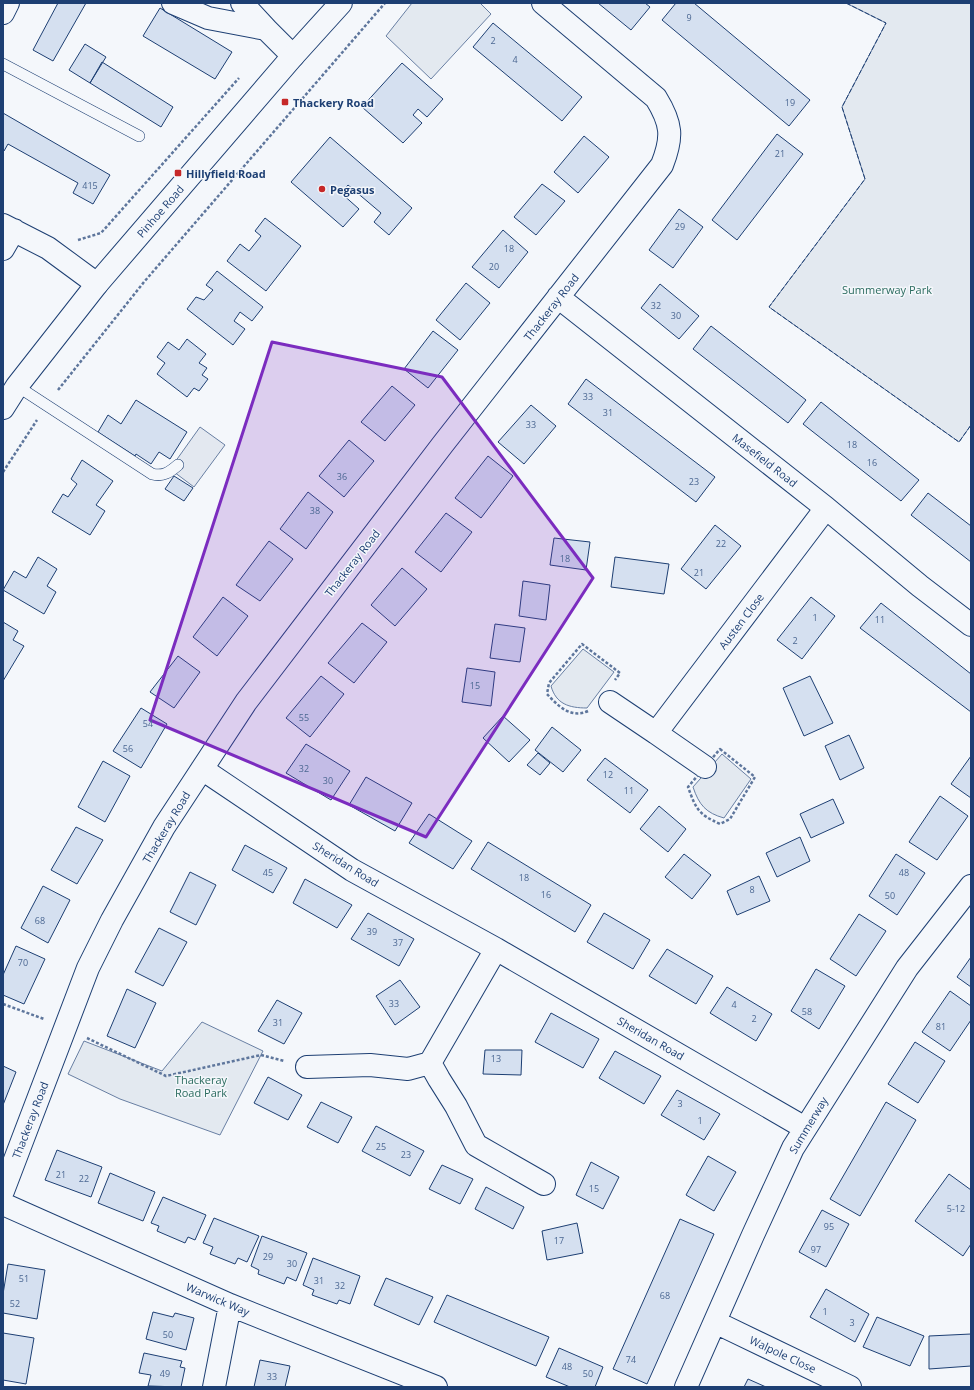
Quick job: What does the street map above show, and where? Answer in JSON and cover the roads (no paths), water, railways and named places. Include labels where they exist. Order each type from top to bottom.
[{"type":"street","points":[[3,13],[8,3]]},
{"type":"street","points":[[173,3],[208,18],[266,29]]},
{"type":"street","points":[[242,3],[293,56]]},
{"type":"street","name":"Pinhoe Road","points":[[3,408],[17,386],[97,284],[293,56],[341,3]]},
{"type":"street","name":"Thackeray Road","points":[[3,1191],[88,968],[112,920],[164,827],[246,702],[331,590],[662,165],[669,148],[669,133],[666,114],[656,98],[543,3]]},
{"type":"street","points":[[3,249],[8,227],[48,248],[97,284]]},
{"type":"street","name":"Masefield Road","points":[[558,297],[826,508],[920,586],[971,625]]},
{"type":"street","name":"Austen Close","points":[[656,733],[826,508]]},
{"type":"street","points":[[606,700],[705,767]]},
{"type":"street","name":"Sheridan Road","points":[[202,770],[352,870],[496,949],[805,1128]]},
{"type":"street","name":"Summerway","points":[[686,1387],[793,1148],[907,968],[971,886]]},
{"type":"street","points":[[307,1068],[370,1065],[408,1069],[430,1063],[496,949]]},
{"type":"street","points":[[430,1063],[456,1106],[476,1145],[544,1184]]},
{"type":"street","name":"Warwick Way","points":[[3,1204],[230,1305],[436,1387]]},
{"type":"street","points":[[214,1387],[230,1305]]},
{"type":"street","name":"Walpole Close","points":[[715,1322],[850,1387]]},
{"type":"lane","points":[[3,64],[139,136]]},
{"type":"lane","points":[[17,386],[152,474],[158,476],[168,473],[178,465]]},
{"type":"place","name":"Thackery Road","points":[[285,102]]},
{"type":"place","name":"Hillyfield Road","points":[[178,173]]},
{"type":"place","name":"Pegasus","points":[[322,189]]},
{"type":"park label","name":"Summerway Park","points":[[887,289]]},
{"type":"park label","name":"Thackeray Road Park","points":[[201,1085]]}]
